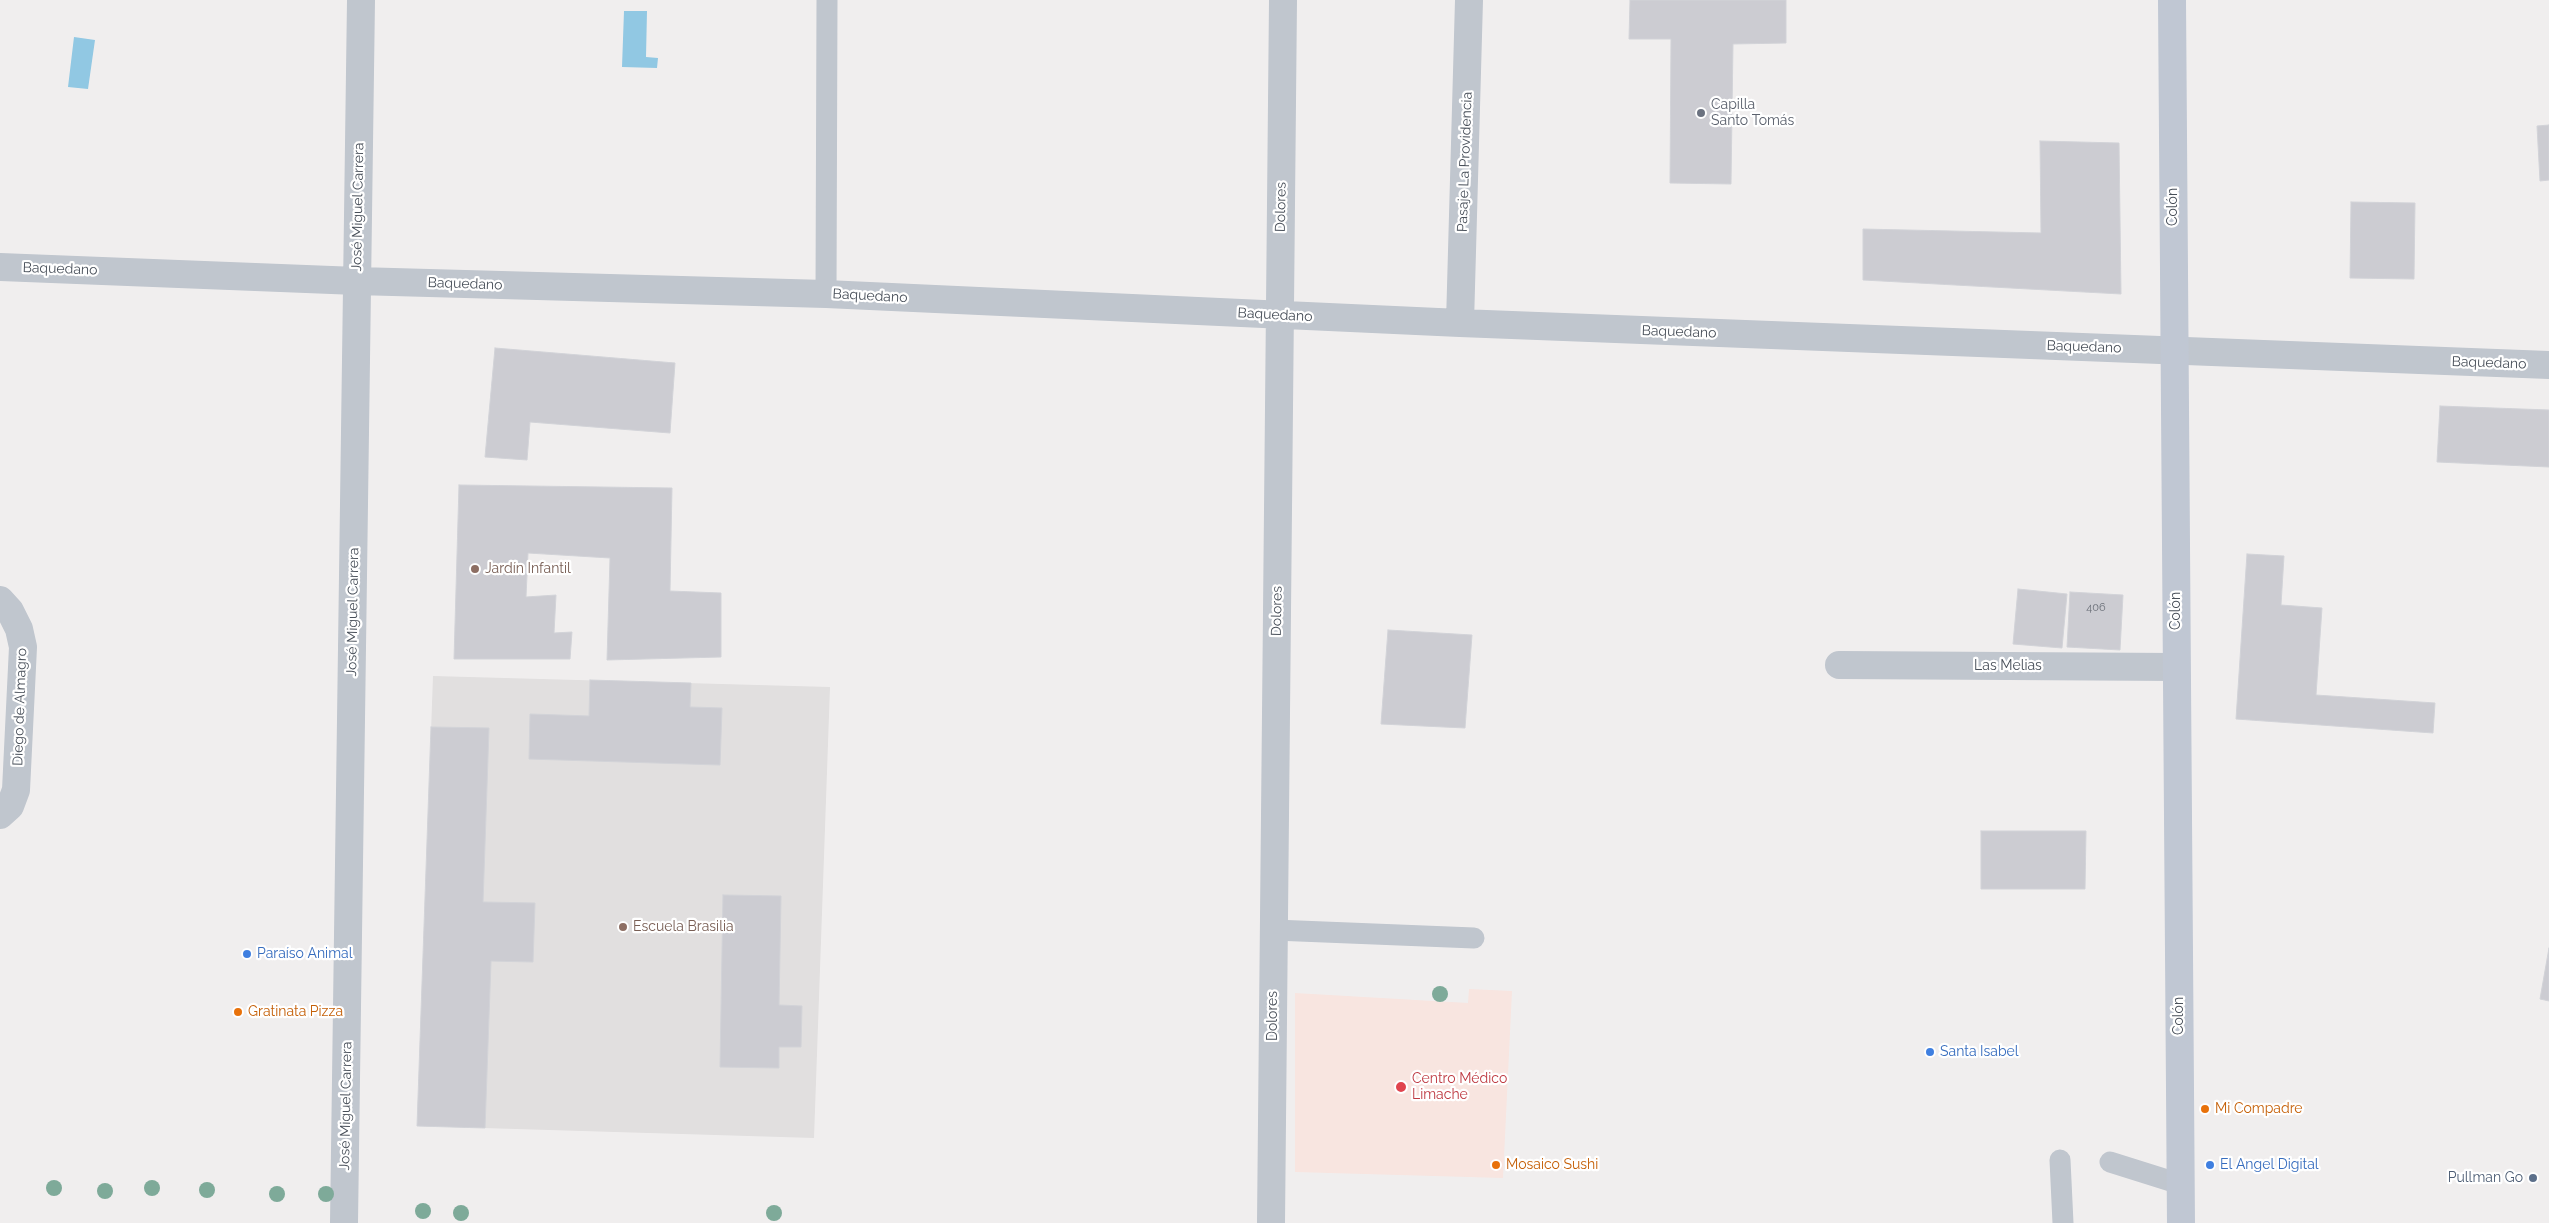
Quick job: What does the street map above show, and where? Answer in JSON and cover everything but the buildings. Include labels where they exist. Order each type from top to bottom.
[{"type":"street","name":"José Miguel Carrera","points":[[344,1223],[362,0]]},
{"type":"street","name":"Dolores","points":[[1271,1223],[1283,0]]},
{"type":"street","name":"Pasaje La Providencia","points":[[1460,324],[1469,0]]},
{"type":"street","name":"Colón","points":[[2172,0],[2181,1223]]},
{"type":"street","name":"Baquedano","points":[[0,267],[357,281],[826,294],[1460,324],[2549,365]]},
{"type":"street","name":"Diego de Almagro","points":[[0,600],[13,617],[19,629],[23,647],[16,790],[10,806],[0,815]]},
{"type":"street","name":"Las Melias","points":[[1839,665],[2176,667]]},
{"type":"lane","points":[[826,294],[827,0]]},
{"type":"lane","points":[[1274,930],[1474,938]]},
{"type":"lane","points":[[2060,1160],[2063,1223]]},
{"type":"lane","points":[[2110,1162],[2180,1184]]},
{"type":"shaded area","name":"Escuela Brasilia","points":[[433,676],[830,687],[814,1138],[417,1126]]},
{"type":"shaded area","name":"Centro Médico Limache","points":[[1469,989],[1512,991],[1503,1178],[1295,1172],[1295,993],[1468,1003]]},
{"type":"water","points":[[624,11],[647,11],[646,57],[658,58],[657,68],[622,67]]},
{"type":"water","points":[[74,37],[95,40],[88,89],[68,87]]},
{"type":"place","name":"Capilla Santo Tomás","points":[[1701,113]]},
{"type":"place","name":"Jardín Infantil","points":[[475,569]]},
{"type":"place","name":"Escuela Brasilia","points":[[623,927]]},
{"type":"place","name":"Paraíso Animal","points":[[247,954]]},
{"type":"place","name":"Gratinata Pizza","points":[[238,1012]]},
{"type":"place","name":"Santa Isabel","points":[[1930,1052]]},
{"type":"place","name":"Centro Médico Limache","points":[[1401,1087]]},
{"type":"place","name":"Mi Compadre","points":[[2205,1109]]},
{"type":"place","name":"Mosaico Sushi","points":[[1496,1165]]},
{"type":"place","name":"El Angel Digital","points":[[2210,1165]]},
{"type":"place","name":"Pullman Go","points":[[2533,1178]]}]
